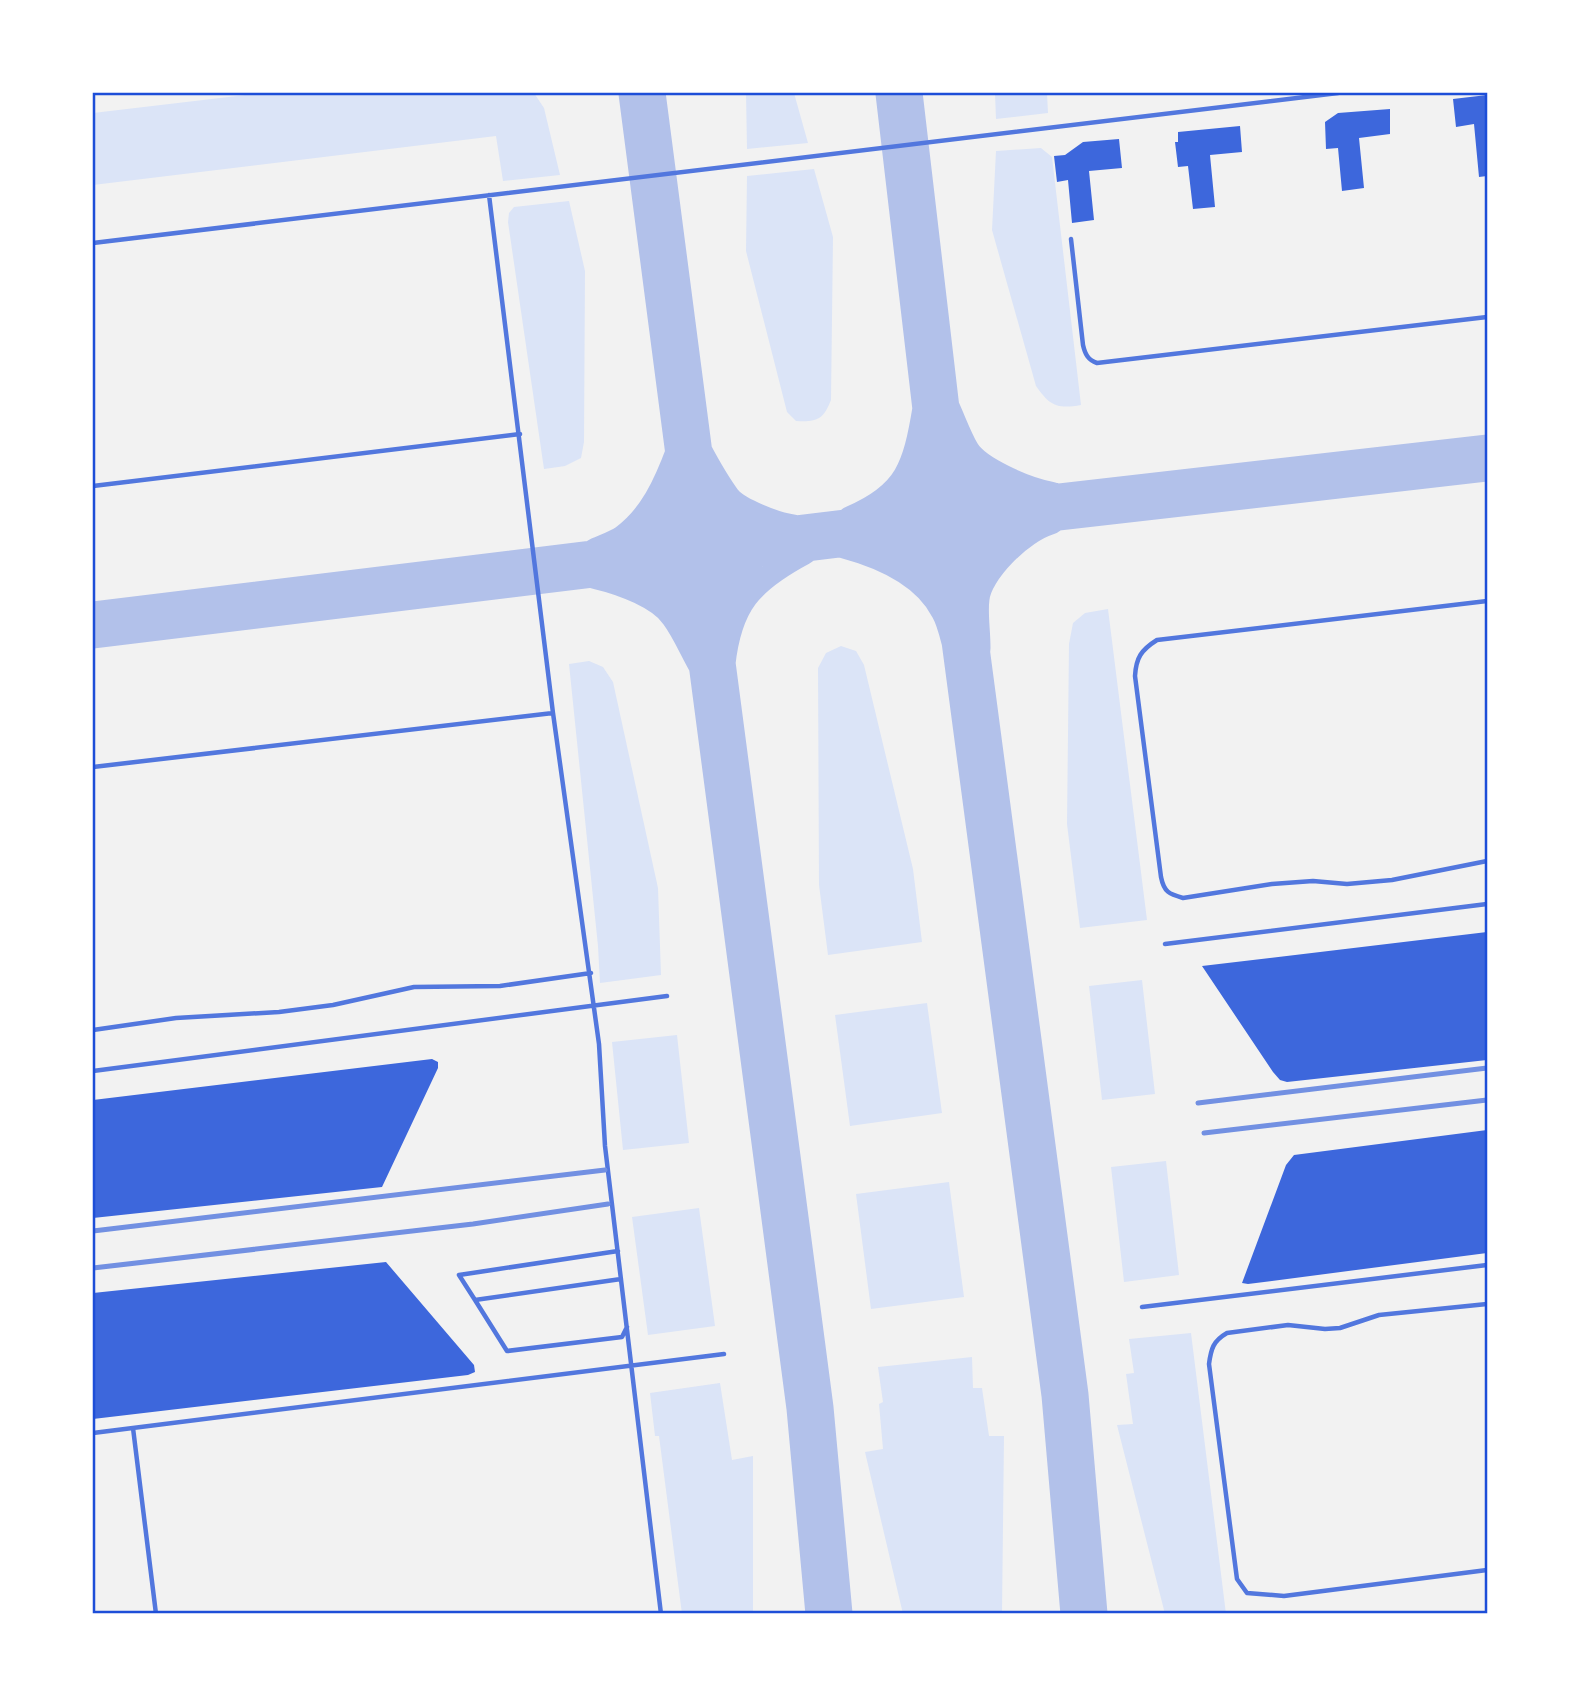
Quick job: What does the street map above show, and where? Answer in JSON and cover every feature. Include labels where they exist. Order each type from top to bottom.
[{"type":"lane","points":[[93,243],[1338,93]]},
{"type":"lane","points":[[489,195],[553,713],[600,1044],[605,1146],[661,1614]]},
{"type":"lane","points":[[1071,239],[1085,355],[1097,363],[1487,317]]},
{"type":"lane","points":[[93,486],[520,434]]},
{"type":"lane","points":[[1487,601],[1157,640],[1145,648],[1136,660],[1135,676],[1161,877],[1163,887],[1169,894],[1183,898],[1272,884],[1313,881],[1347,884],[1392,880],[1487,861]]},
{"type":"lane","points":[[93,767],[553,713]]},
{"type":"lane","points":[[1165,944],[1487,904]]},
{"type":"lane","points":[[93,1030],[176,1018],[279,1012],[414,987],[500,986],[590,973]]},
{"type":"lane","points":[[93,1071],[667,996]]},
{"type":"lane","points":[[618,1251],[460,1275],[507,1351],[622,1336],[628,1326]]},
{"type":"lane","points":[[1142,1307],[1487,1265]]},
{"type":"lane","points":[[475,1300],[621,1279]]},
{"type":"lane","points":[[1487,1304],[1379,1315],[1333,1328],[1288,1325],[1227,1332],[1212,1346],[1209,1364],[1237,1579],[1247,1593],[1284,1596],[1487,1570]]},
{"type":"lane","points":[[93,1433],[724,1354]]},
{"type":"lane","points":[[133,1428],[156,1614]]},
{"type":"shaded area","points":[[263,93],[534,93],[544,108],[560,175],[503,181],[496,136],[93,185],[93,113]]},
{"type":"shaded area","points":[[746,93],[794,93],[808,143],[747,149]]},
{"type":"shaded area","points":[[995,93],[1047,93],[1048,113],[996,119]]},
{"type":"shaded area","points":[[1041,148],[1052,157],[1081,405],[1060,406],[1050,402],[1036,386],[992,230],[996,151]]},
{"type":"shaded area","points":[[814,169],[833,237],[831,400],[822,416],[809,421],[796,421],[787,412],[746,251],[747,176]]},
{"type":"shaded area","points":[[569,201],[585,271],[584,442],[581,458],[565,466],[544,469],[508,222],[509,213],[514,207]]},
{"type":"shaded area","points":[[1108,609],[1147,920],[1080,928],[1067,824],[1069,644],[1073,623],[1085,613]]},
{"type":"shaded area","points":[[841,646],[856,651],[864,665],[913,869],[922,942],[828,955],[819,885],[818,668],[826,653]]},
{"type":"shaded area","points":[[589,661],[603,667],[613,682],[658,888],[661,975],[600,983],[569,664]]},
{"type":"shaded area","points":[[1142,980],[1155,1094],[1102,1100],[1089,986]]},
{"type":"shaded area","points":[[927,1003],[942,1113],[850,1126],[835,1015]]},
{"type":"shaded area","points":[[677,1035],[689,1143],[623,1150],[612,1042]]},
{"type":"shaded area","points":[[1166,1161],[1179,1275],[1124,1282],[1111,1167]]},
{"type":"shaded area","points":[[949,1182],[964,1297],[871,1309],[856,1194]]},
{"type":"shaded area","points":[[699,1208],[715,1326],[648,1335],[632,1217]]},
{"type":"shaded area","points":[[1191,1333],[1226,1614],[1165,1614],[1117,1425],[1133,1424],[1126,1374],[1134,1373],[1129,1339]]},
{"type":"shaded area","points":[[972,1357],[973,1388],[982,1388],[989,1436],[1004,1436],[1002,1614],[903,1614],[865,1452],[883,1449],[879,1404],[883,1402],[878,1367]]},
{"type":"shaded area","points":[[720,1383],[732,1460],[753,1456],[753,1614],[682,1614],[659,1436],[655,1436],[650,1393]]},
{"type":"building","points":[[1487,95],[1487,176],[1479,177],[1474,124],[1456,127],[1453,99]]},
{"type":"building","points":[[1390,109],[1390,134],[1359,138],[1364,188],[1342,191],[1338,148],[1326,149],[1325,122],[1338,113]]},
{"type":"building","points":[[1240,126],[1242,152],[1210,155],[1215,207],[1193,209],[1188,166],[1178,167],[1175,142],[1178,142],[1178,132]]},
{"type":"building","points":[[1119,139],[1122,168],[1089,171],[1094,220],[1072,223],[1068,180],[1057,182],[1054,156],[1065,155],[1083,142]]},
{"type":"building","points":[[1487,932],[1487,1060],[1287,1082],[1280,1080],[1202,966]]},
{"type":"building","points":[[432,1059],[438,1062],[438,1068],[382,1187],[93,1218],[93,1100]]},
{"type":"building","points":[[1487,1130],[1487,1253],[1242,1283],[1286,1165],[1294,1155]]},
{"type":"building","points":[[386,1262],[474,1365],[475,1372],[468,1375],[93,1419],[93,1293]]},
{"type":"taxiway","points":[[642,93],[689,454],[712,663],[810,1408],[829,1614]]},
{"type":"taxiway","points":[[899,93],[949,520],[1065,1395],[1084,1614]]},
{"type":"taxiway","points":[[856,528],[893,507],[915,482],[928,450],[936,409],[957,455],[964,464],[985,480],[1012,493],[1049,505]]},
{"type":"taxiway","points":[[601,560],[627,548],[650,527],[673,492],[689,454],[711,493],[726,511],[754,526],[793,538]]},
{"type":"taxiway","points":[[93,625],[1059,507],[1487,458]]},
{"type":"taxiway","points":[[846,535],[892,551],[921,568],[933,579],[955,611],[967,648],[966,598],[976,572],[1008,534],[1046,512]]},
{"type":"taxiway","points":[[599,566],[621,572],[666,594],[682,610],[712,663],[721,621],[737,590],[762,565],[798,543]]},
{"type":"railway","points":[[1198,1103],[1487,1068]]},
{"type":"railway","points":[[1204,1133],[1487,1100]]},
{"type":"railway","points":[[93,1231],[605,1170]]},
{"type":"railway","points":[[93,1268],[473,1224],[608,1204]]}]
